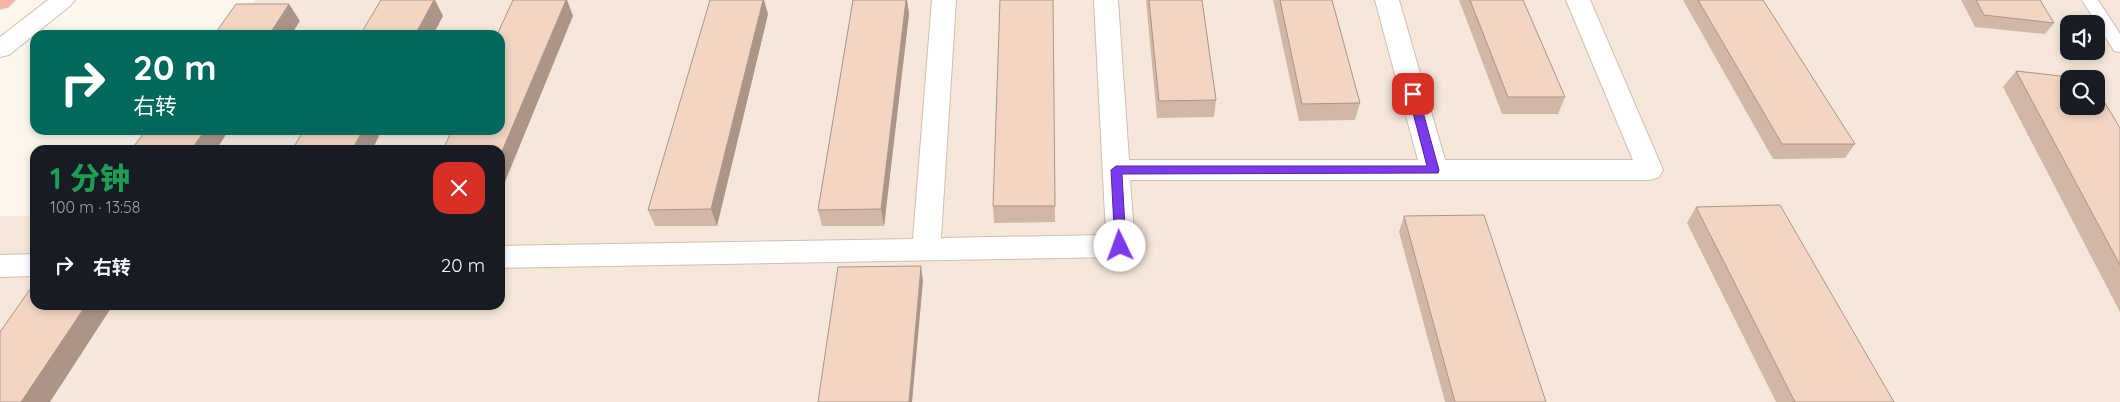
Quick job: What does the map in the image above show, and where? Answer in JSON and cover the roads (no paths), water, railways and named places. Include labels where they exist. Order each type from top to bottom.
[{"type":"street","points":[[0,49],[63,0]]},
{"type":"street","points":[[926,249],[944,0]]},
{"type":"street","points":[[505,257],[1120,246],[1106,0]]},
{"type":"street","points":[[1387,0],[1434,170]]},
{"type":"street","points":[[1116,170],[1650,170],[1578,0]]},
{"type":"street","points":[[0,266],[30,266]]},
{"type":"lane","points":[[2090,0],[2120,47]]}]
